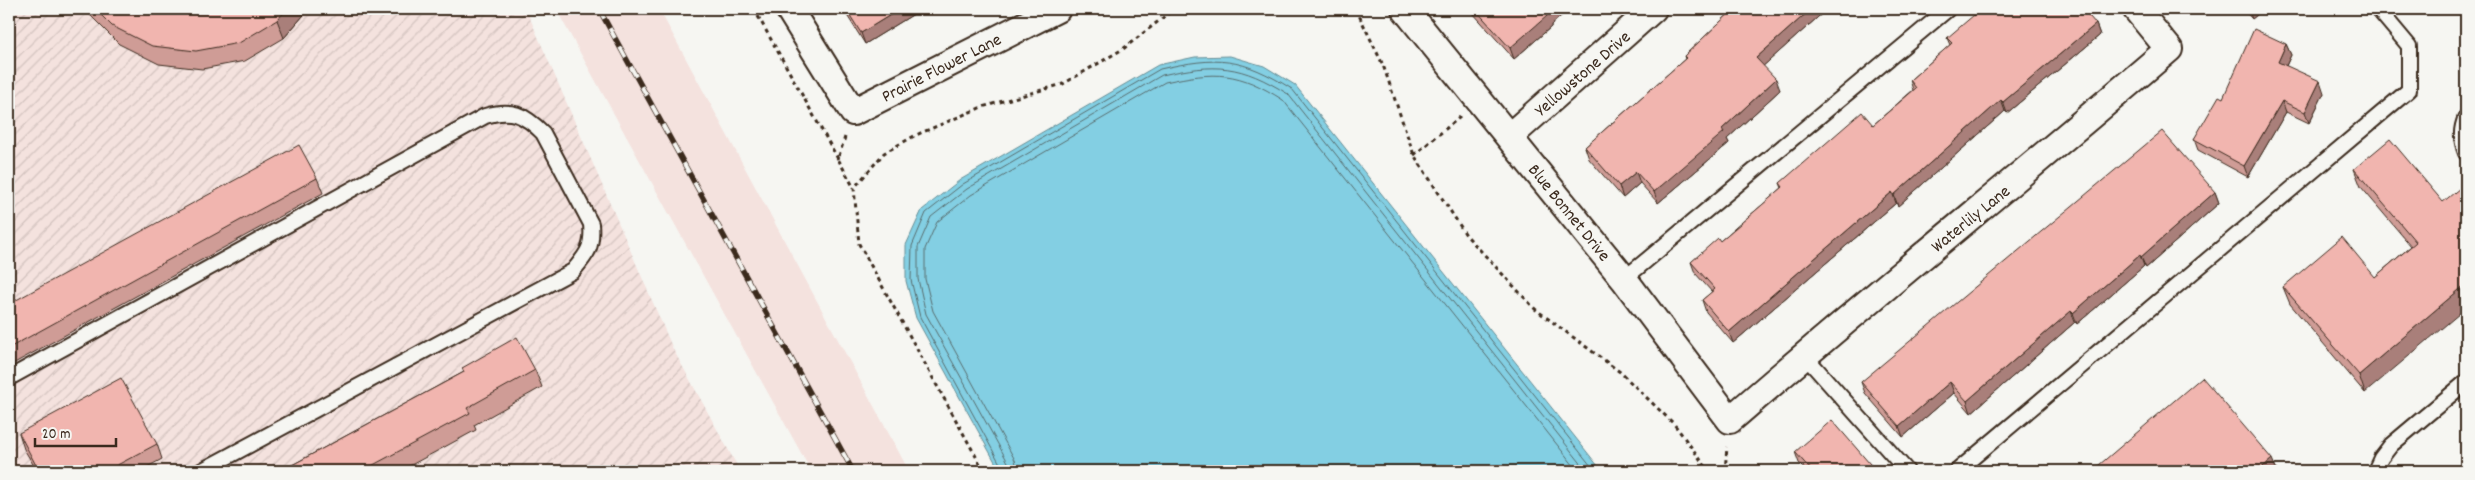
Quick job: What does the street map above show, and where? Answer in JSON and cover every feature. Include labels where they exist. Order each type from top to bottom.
[{"type":"street","points":[[789,9],[853,112]]},
{"type":"street","name":"Prairie Flower Lane","points":[[853,112],[1057,9]]},
{"type":"street","name":"Blue Bonnet Drive","points":[[1405,9],[1624,279],[1730,420]]},
{"type":"street","name":"Yellowstone Drive","points":[[1509,137],[1653,9]]},
{"type":"street","name":"Waterlily Lane","points":[[1730,420],[1804,355],[2036,164],[2169,49],[2136,9]]},
{"type":"lane","points":[[1624,279],[1948,9]]},
{"type":"lane","points":[[1956,471],[2409,90],[2409,46],[2378,9]]},
{"type":"lane","points":[[9,378],[485,116],[502,111],[519,114],[534,124],[543,133],[591,224],[592,240],[590,247],[587,254],[573,271],[201,471]]},
{"type":"lane","points":[[2466,117],[2462,125],[2461,141],[2466,153]]},
{"type":"lane","points":[[1804,355],[1907,471]]},
{"type":"lane","points":[[2375,471],[2381,458],[2391,445],[2466,382]]},
{"type":"path","points":[[754,9],[854,188],[859,244],[984,471]]},
{"type":"path","points":[[854,188],[884,153],[916,135],[982,107],[1063,84],[1123,49],[1174,9]]},
{"type":"path","points":[[1356,9],[1383,65],[1414,155],[1466,234],[1535,308],[1620,372],[1674,424],[1709,471]]},
{"type":"path","points":[[1414,155],[1479,100]]},
{"type":"path","points":[[838,159],[853,112]]},
{"type":"shaded area","points":[[9,9],[526,9],[673,349],[740,471],[9,471]]},
{"type":"shaded area","points":[[556,9],[659,9],[909,471],[811,471]]},
{"type":"water","points":[[1230,56],[1264,66],[1295,85],[1602,471],[1000,471],[916,318],[906,281],[906,245],[922,210],[960,180],[1158,65],[1195,57]]},
{"type":"building","points":[[95,9],[287,9],[277,20],[239,43],[196,51],[152,46],[112,26]]},
{"type":"building","points":[[846,9],[900,9],[861,33]]},
{"type":"building","points":[[1475,9],[1552,9],[1546,14],[1547,16],[1510,48]]},
{"type":"building","points":[[1734,9],[1811,9],[1756,58],[1776,79],[1722,129],[1724,132],[1654,192],[1636,172],[1619,186],[1585,147],[1686,58],[1684,56]]},
{"type":"building","points":[[1981,9],[2083,9],[2096,24],[2003,102],[2001,100],[1894,195],[1892,192],[1729,332],[1702,300],[1715,289],[1691,262],[1718,238],[1720,241],[1783,187],[1780,183],[1862,112],[1873,125],[1916,88],[1910,80],[1952,43],[1947,38]]},
{"type":"building","points":[[2254,29],[2286,44],[2278,62],[2320,81],[2305,112],[2282,101],[2244,166],[2194,139],[2219,96],[2223,98]]},
{"type":"building","points":[[2162,131],[2215,192],[2141,257],[2140,255],[2073,313],[2071,311],[1967,401],[1950,382],[1899,426],[1861,382]]},
{"type":"building","points":[[2390,139],[2443,202],[2466,183],[2466,284],[2359,375],[2283,287],[2342,237],[2375,277],[2416,242],[2354,169]]},
{"type":"building","points":[[299,145],[317,178],[9,348],[9,304]]},
{"type":"building","points":[[517,337],[535,370],[467,408],[470,413],[362,471],[281,471],[464,372],[462,368]]},
{"type":"building","points":[[2202,377],[2272,459],[2258,471],[2092,471]]},
{"type":"building","points":[[121,378],[157,444],[106,471],[39,471],[19,433]]},
{"type":"building","points":[[1832,420],[1876,471],[1812,471],[1795,452]]},
{"type":"railway","points":[[599,9],[853,471]]}]
